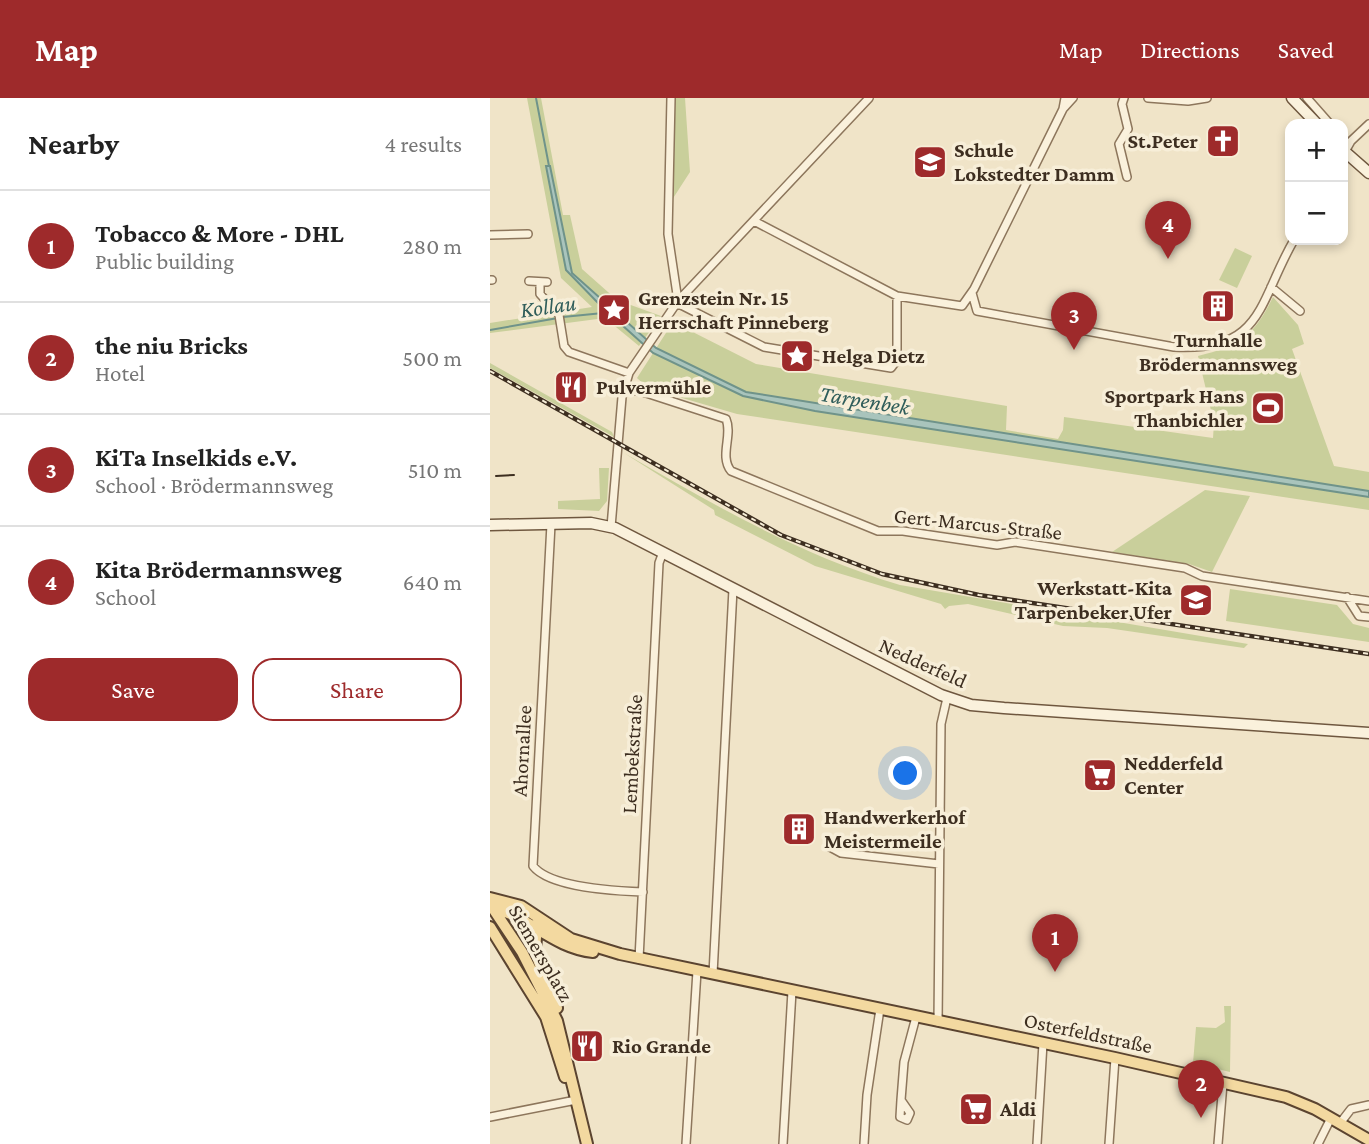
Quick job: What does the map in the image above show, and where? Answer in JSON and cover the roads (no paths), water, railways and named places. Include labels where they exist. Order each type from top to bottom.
[{"type":"main road","points":[[1293,98],[1312,119]]},
{"type":"main road","points":[[1348,157],[1369,173]]},
{"type":"main road","name":"Nedderfeld","points":[[491,525],[591,523],[611,527],[663,551],[947,698],[987,707],[1369,733]]},
{"type":"main road","name":"Osterfeldstraße","points":[[491,904],[515,914],[564,945],[621,954]]},
{"type":"main road","name":"Osterfeldstraße","points":[[491,904],[514,904],[533,913],[565,937],[639,959],[1115,1058],[1294,1100],[1336,1120],[1369,1140]]},
{"type":"main road","name":"Siemersplatz","points":[[491,904],[522,952],[558,1021]]},
{"type":"main road","points":[[533,913],[537,928],[535,952],[554,996],[587,1144]]},
{"type":"main road","name":"Siemersplatz","points":[[490,927],[546,1017],[582,1144]]},
{"type":"main road","points":[[503,948],[535,952],[550,946],[564,945]]},
{"type":"street","points":[[671,98],[668,234],[678,302]]},
{"type":"street","points":[[611,527],[624,389],[629,373],[678,302],[869,98]]},
{"type":"street","points":[[1063,109],[1065,98]]},
{"type":"street","points":[[754,221],[897,296],[958,307],[966,303],[972,293],[1063,109],[1073,98]]},
{"type":"street","points":[[1124,98],[1122,104],[1128,128],[1119,144],[1127,177]]},
{"type":"street","points":[[1148,98],[1193,101],[1207,98]]},
{"type":"street","points":[[1307,98],[1326,119]]},
{"type":"street","points":[[1348,146],[1369,124]]},
{"type":"street","points":[[490,235],[528,234]]},
{"type":"street","points":[[972,293],[977,311],[1174,346],[1202,348],[1242,334],[1257,317],[1292,245]]},
{"type":"street","points":[[529,281],[544,282],[540,294],[560,318],[564,346],[569,352],[629,373]]},
{"type":"street","points":[[1271,287],[1300,311]]},
{"type":"street","points":[[678,302],[765,347],[891,368],[897,360],[897,296]]},
{"type":"street","name":"Gert-Marcus-Straße","points":[[624,389],[641,391],[726,419],[726,462],[731,471],[878,531],[903,531],[997,545],[1015,542],[1185,568],[1218,579],[1369,601]]},
{"type":"street","name":"Ahornallee","points":[[551,524],[533,866],[541,873],[580,886],[643,892]]},
{"type":"street","name":"Lembekstraße","points":[[639,959],[659,563],[663,551]]},
{"type":"street","points":[[713,974],[733,589]]},
{"type":"street","points":[[1346,597],[1359,616],[1369,617]]},
{"type":"street","points":[[938,1022],[941,724],[947,698]]},
{"type":"street","points":[[830,847],[841,853],[939,864]]},
{"type":"street","points":[[686,1144],[697,971]]},
{"type":"street","points":[[783,1144],[792,991]]},
{"type":"street","points":[[864,1144],[867,1095],[880,1009]]},
{"type":"street","points":[[901,1100],[904,1062],[916,1017]]},
{"type":"street","points":[[1037,1144],[1042,1043]]},
{"type":"street","points":[[1109,1144],[1115,1058]]},
{"type":"street","points":[[1218,1144],[1223,1083]]},
{"type":"street","points":[[490,1117],[571,1101]]},
{"type":"street","points":[[1318,1144],[1336,1120],[1351,1109],[1369,1105]]},
{"type":"water","points":[[546,166],[550,166],[572,273],[656,348],[746,392],[1369,491],[1369,497],[815,411],[743,396],[653,353],[613,317],[605,315],[602,307],[566,270]]},
{"type":"waterway","name":"Tarpenbek","points":[[536,98],[549,166]]},
{"type":"waterway","name":"Kollau","points":[[563,317],[603,313]]},
{"type":"waterway","name":"Kollau","points":[[490,330],[558,318]]},
{"type":"tram line","points":[[496,476],[514,475]]},
{"type":"railway","points":[[490,371],[781,535],[882,574],[979,595],[1369,654]]},
{"type":"place","name":"St.Peter","points":[[1223,141]]},
{"type":"place","name":"Schule Lokstedter Damm","points":[[930,162]]},
{"type":"place","name":"Kita Brödermannsweg","points":[[1168,259]]},
{"type":"place","name":"Turnhalle Brödermannsweg","points":[[1218,306]]},
{"type":"place","name":"Grenzstein Nr. 15 Herrschaft Pinneberg","points":[[614,310]]},
{"type":"place","name":"KiTa Inselkids e.V.","points":[[1074,350]]},
{"type":"place","name":"Helga Dietz","points":[[797,356]]},
{"type":"place","name":"Pulvermühle","points":[[571,387]]},
{"type":"place","name":"Sportpark Hans Thanbichler","points":[[1268,408]]},
{"type":"place","name":"Werkstatt-Kita Tarpenbeker Ufer","points":[[1196,600]]},
{"type":"place","name":"Nedderfeld Center","points":[[1100,775]]},
{"type":"place","name":"Handwerkerhof Meistermeile","points":[[799,829]]},
{"type":"place","name":"Tobacco & More - DHL","points":[[1055,972]]},
{"type":"place","name":"Rio Grande","points":[[587,1046]]},
{"type":"place","name":"Aldi","points":[[976,1109]]},
{"type":"place","name":"the niu Bricks","points":[[1201,1118]]}]
